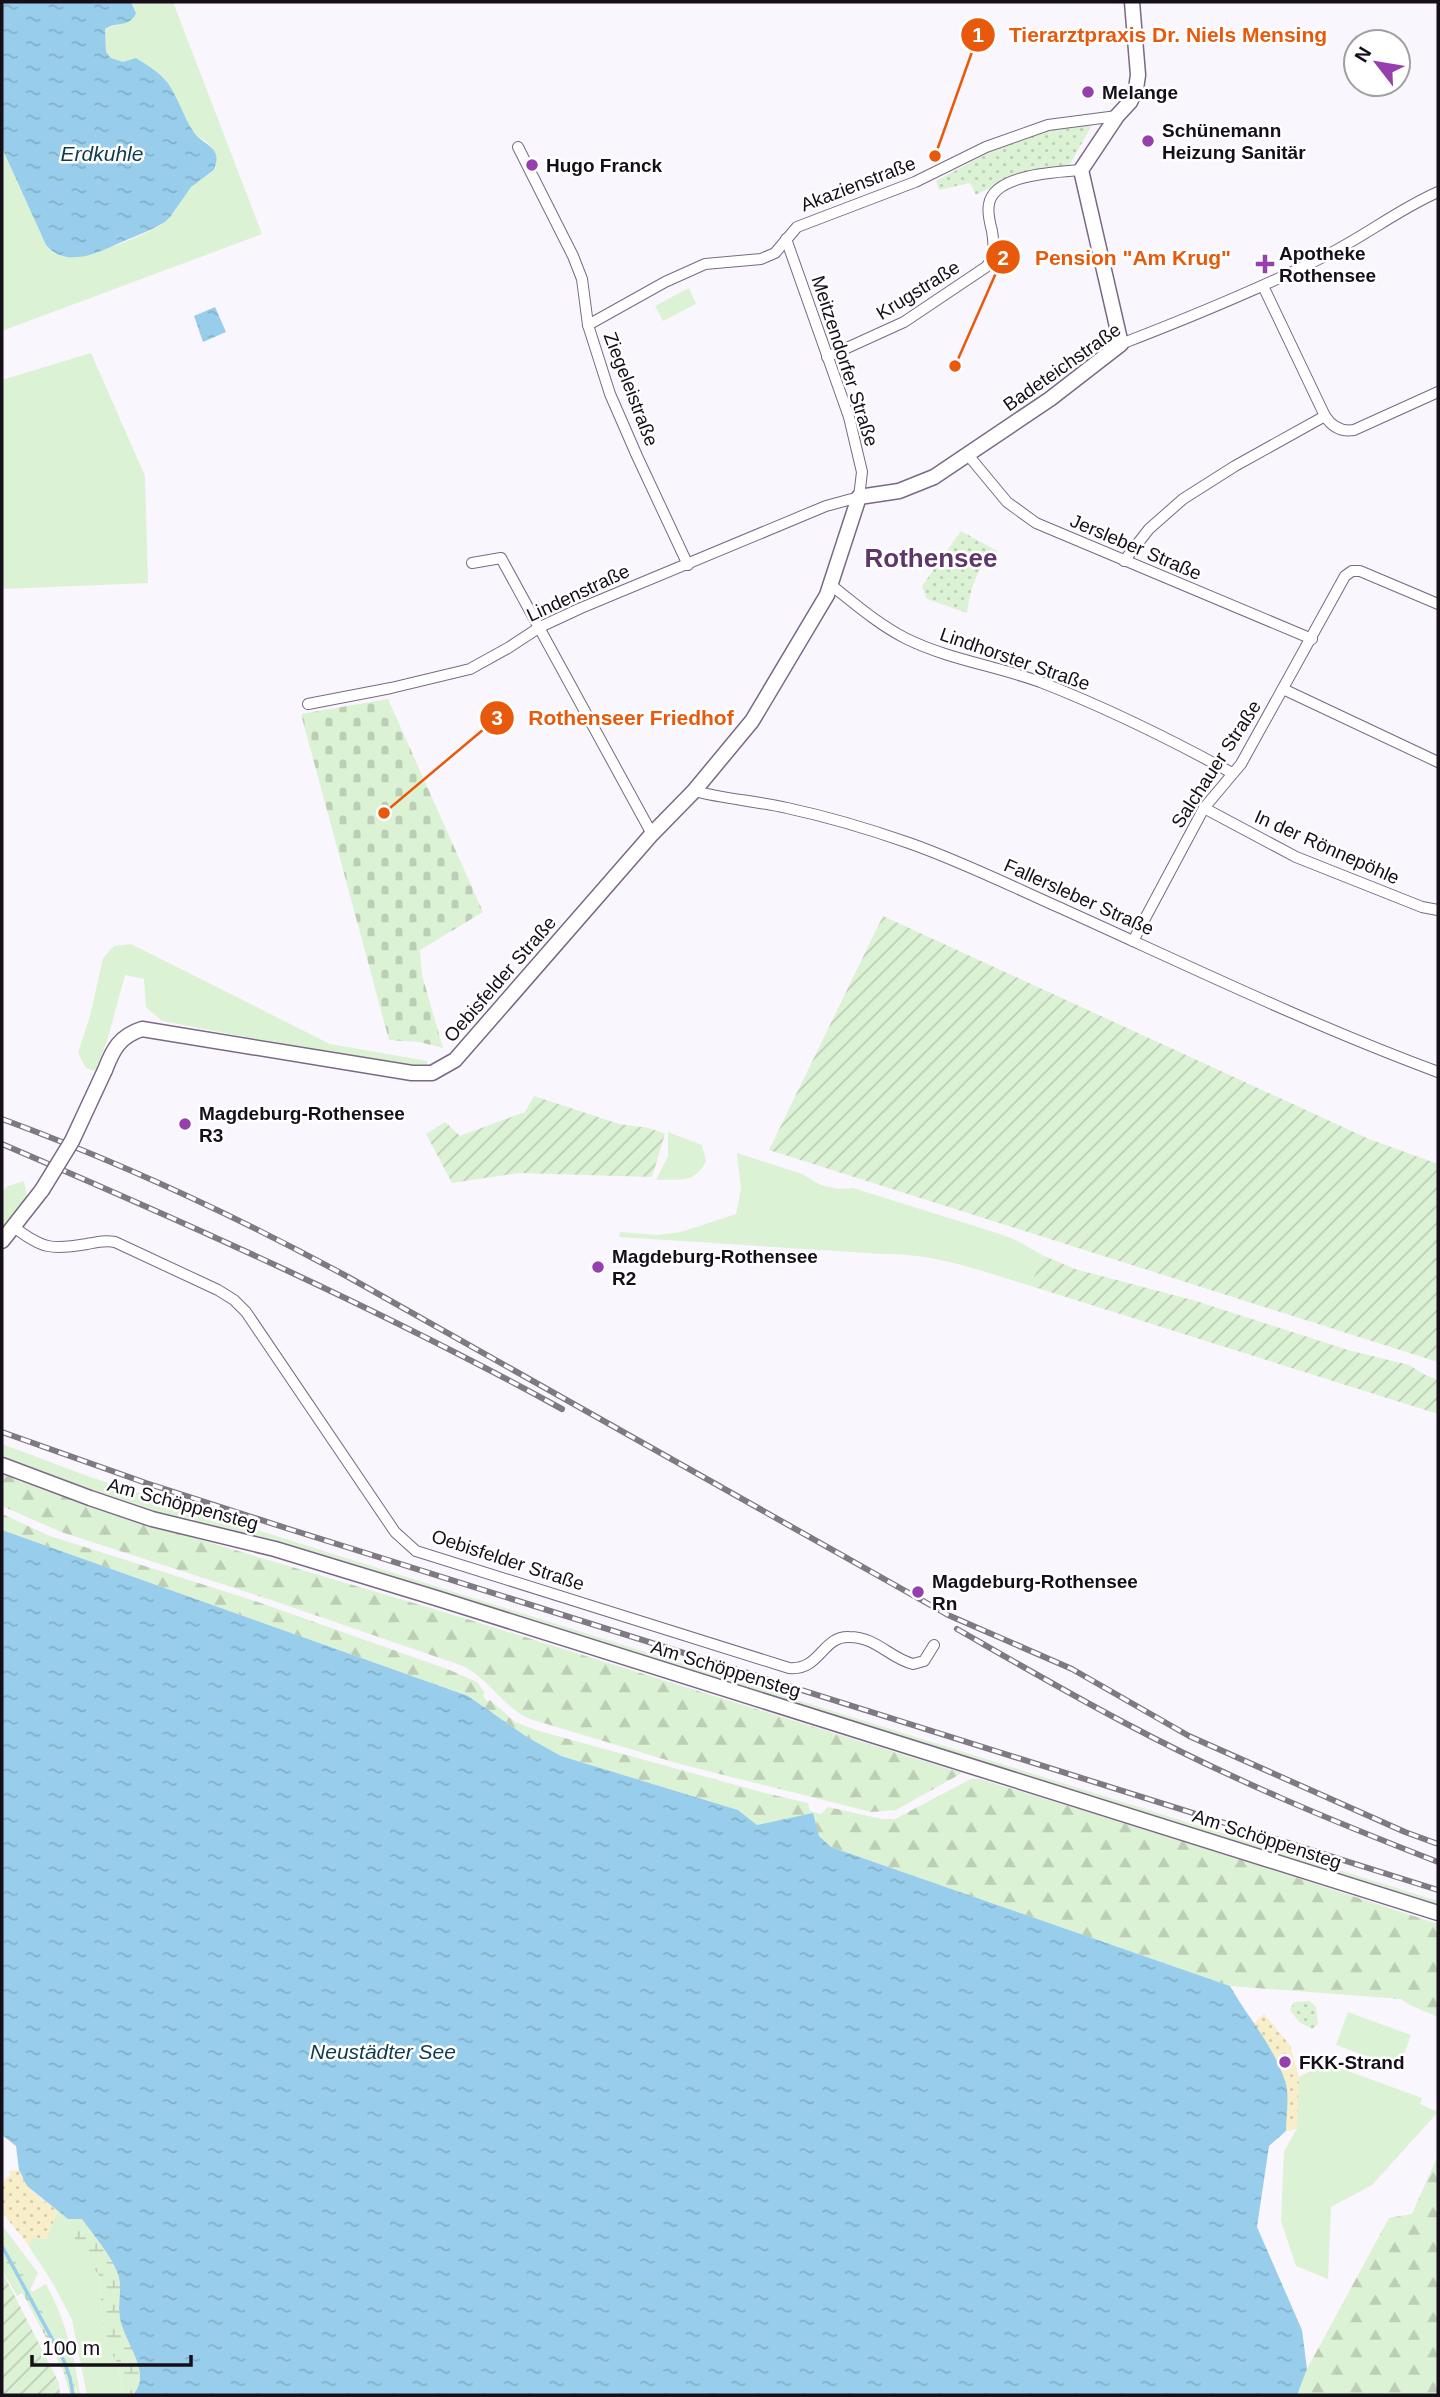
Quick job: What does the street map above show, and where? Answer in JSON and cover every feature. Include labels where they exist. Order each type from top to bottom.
[{"type":"street","points":[[1121,344],[1082,170],[1117,116],[1130,102],[1138,84],[1132,2]]},
{"type":"street","name":"Akazienstraße","points":[[588,326],[666,282],[705,264],[761,259],[775,253],[797,227],[915,182],[986,147],[1028,131],[1117,116]]},
{"type":"street","name":"Ziegeleistraße","points":[[518,147],[583,279],[588,326],[610,394],[688,565]]},
{"type":"street","name":"Krugstraße","points":[[827,358],[904,322],[986,267],[994,249],[989,204],[997,191],[1035,174],[1082,170]]},
{"type":"street","name":"Badeteichstraße","points":[[859,496],[920,485],[1050,399],[1121,344],[1263,286],[1345,246],[1400,211],[1438,192]]},
{"type":"street","name":"Meitzendorfer Straße","points":[[786,239],[849,416],[862,472],[859,496]]},
{"type":"street","points":[[1263,286],[1325,416],[1337,428],[1351,430],[1438,392]]},
{"type":"street","points":[[1124,561],[1149,529],[1183,499],[1235,466],[1325,416]]},
{"type":"street","name":"Jersleber Straße","points":[[968,455],[1003,497],[1036,523],[1312,639]]},
{"type":"street","name":"Lindenstraße","points":[[308,704],[470,669],[540,627],[601,599],[826,506],[859,496]]},
{"type":"street","name":"Oebisfelder Straße","points":[[2,1241],[42,1190],[77,1132],[119,1042],[126,1035],[142,1029],[421,1074],[440,1069],[455,1060],[652,834],[694,791],[757,714],[822,605],[859,496]]},
{"type":"street","points":[[472,563],[501,558],[652,834]]},
{"type":"street","name":"Salchauer Straße","points":[[1133,941],[1204,808],[1241,764],[1342,581],[1350,572],[1360,571],[1438,604]]},
{"type":"street","name":"Lindhorster Straße","points":[[831,585],[882,624],[912,642],[1039,682],[1096,705],[1161,734],[1232,773]]},
{"type":"street","points":[[1283,690],[1438,762]]},
{"type":"street","name":"Fallersleber Straße","points":[[694,791],[719,798],[808,813],[909,843],[994,877],[1301,1018],[1438,1072]]},
{"type":"street","name":"In der Rönnepöhle","points":[[1204,808],[1296,857],[1422,907],[1438,910]]},
{"type":"street","name":"Oebisfelder Straße","points":[[14,1227],[32,1241],[50,1247],[115,1242],[218,1290],[237,1303],[246,1312],[395,1532],[419,1553],[789,1668],[803,1668],[812,1663],[830,1643],[845,1637],[862,1638],[877,1643],[916,1665],[926,1659],[934,1645]]},
{"type":"street","name":"Am Schöppensteg","points":[[2,1465],[90,1499],[152,1519],[275,1549],[409,1590],[1438,1913]]},
{"type":"green space","points":[[131,2],[173,2],[262,234],[2,331],[2,148],[46,245],[64,256],[87,254],[131,240],[165,222],[194,184],[216,168],[215,152],[208,143],[194,134],[165,80],[143,63],[121,62],[111,58],[106,52],[105,29],[133,19],[136,12]]},
{"type":"green space","points":[[1092,125],[1069,166],[1021,175],[976,195],[970,183],[939,190],[936,181],[988,153],[1041,132]]},
{"type":"green space","points":[[689,288],[696,304],[663,321],[655,306]]},
{"type":"green space","points":[[91,353],[145,476],[148,583],[2,589],[2,380]]},
{"type":"green space","points":[[961,531],[997,551],[979,571],[967,613],[927,599],[922,586]]},
{"type":"green space","points":[[388,699],[483,912],[420,950],[422,975],[443,1048],[419,1042],[389,1040],[301,714]]},
{"type":"green space","points":[[883,916],[1369,1139],[1438,1164],[1438,1362],[769,1150]]},
{"type":"green space","points":[[131,944],[330,1044],[427,1061],[427,1065],[418,1069],[162,1021],[146,1007],[144,979],[125,975],[107,1041],[95,1071],[86,1068],[78,1053],[90,1016],[103,958],[114,946]]},
{"type":"green space","points":[[534,1096],[619,1124],[649,1128],[665,1134],[652,1177],[519,1173],[452,1183],[426,1134],[445,1122],[460,1136],[525,1112]]},
{"type":"green space","points":[[668,1132],[702,1145],[706,1161],[697,1174],[686,1179],[656,1180],[668,1156]]},
{"type":"green space","points":[[737,1153],[802,1174],[821,1185],[838,1189],[853,1188],[1014,1239],[1042,1255],[1031,1286],[921,1256],[619,1237],[620,1232],[658,1235],[681,1232],[736,1214],[741,1189]]},
{"type":"green space","points":[[24,1181],[27,1197],[2,1230],[2,1191]]},
{"type":"green space","points":[[1042,1255],[1075,1269],[1196,1301],[1348,1350],[1409,1365],[1438,1380],[1438,1414],[1031,1286]]},
{"type":"green space","points":[[2,1444],[93,1478],[171,1503],[1438,1901],[1438,1909],[229,1529],[167,1517],[2,1460]]},
{"type":"green space","points":[[2,1470],[144,1523],[454,1615],[962,1773],[896,1810],[871,1812],[680,1764],[530,1719],[512,1708],[481,1678],[463,1666],[61,1532],[2,1506]]},
{"type":"green space","points":[[2,1514],[50,1536],[255,1601],[447,1669],[477,1682],[485,1693],[483,1695],[487,1702],[490,1700],[515,1722],[539,1731],[808,1803],[810,1811],[821,1814],[828,1807],[882,1819],[895,1819],[971,1779],[980,1779],[1224,1854],[1438,1924],[1438,2017],[1401,1999],[1230,1986],[831,1847],[819,1836],[756,1825],[738,1810],[561,1756],[527,1737],[468,1696],[2,1530]]},
{"type":"green space","points":[[1310,2001],[1316,2007],[1318,2024],[1312,2029],[1299,2022],[1290,2010],[1294,2002]]},
{"type":"green space","points":[[1348,2012],[1411,2035],[1399,2068],[1336,2045]]},
{"type":"green space","points":[[1326,2063],[1422,2098],[1420,2104],[1438,2112],[1372,2185],[1331,2207],[1328,2279],[1296,2266],[1281,2221],[1284,2151],[1297,2129],[1299,2077]]},
{"type":"green space","points":[[1438,2155],[1438,2395],[1297,2395],[1307,2369],[1389,2218],[1412,2214]]},
{"type":"green space","points":[[58,2211],[68,2219],[80,2253],[99,2275],[103,2328],[108,2348],[119,2365],[122,2395],[87,2395],[72,2320],[54,2285],[28,2245],[32,2238],[46,2239]]},
{"type":"green space","points":[[82,2218],[107,2253],[118,2274],[120,2318],[139,2367],[140,2377],[133,2395],[122,2395],[119,2365],[108,2348],[103,2328],[99,2275],[80,2253],[68,2219]]},
{"type":"green space","points":[[2,2225],[38,2273],[31,2288],[17,2296],[2,2270]]},
{"type":"green space","points":[[2,2234],[70,2365],[77,2395],[70,2395],[63,2370],[2,2254]]},
{"type":"green space","points":[[2,2271],[59,2383],[60,2395],[2,2395]]},
{"type":"green space","points":[[46,2284],[68,2338],[80,2395],[77,2395],[32,2292]]},
{"type":"sand","name":"FKK-Strand","points":[[1264,2014],[1290,2045],[1299,2077],[1297,2129],[1286,2131],[1286,2083],[1253,2024]]},
{"type":"sand","points":[[19,2170],[30,2188],[58,2211],[46,2239],[33,2238],[28,2245],[2,2212],[2,2182],[11,2175],[9,2171]]},
{"type":"water","name":"Erdkuhle","points":[[2,2],[131,2],[136,13],[133,18],[105,29],[106,52],[111,58],[123,62],[136,58],[160,75],[171,88],[193,131],[216,155],[214,170],[191,187],[165,222],[84,256],[64,256],[46,245],[2,148]]},
{"type":"water","points":[[215,307],[226,332],[203,342],[194,316]]},
{"type":"water","name":"Neustädter See","points":[[2,1530],[468,1696],[527,1737],[561,1756],[738,1810],[757,1825],[813,1813],[819,1836],[831,1847],[1230,1986],[1268,2044],[1280,2068],[1288,2099],[1286,2131],[1269,2146],[1257,2227],[1302,2330],[1307,2369],[1297,2395],[133,2395],[140,2377],[139,2367],[120,2318],[120,2285],[115,2267],[82,2219],[68,2219],[27,2186],[19,2170],[16,2146],[2,2135]]},
{"type":"waterway","points":[[2,2246],[64,2361],[73,2395]]},
{"type":"railway","points":[[2,1119],[135,1173],[308,1255],[948,1615],[1072,1669],[1189,1736],[1405,1832],[1438,1844]]},
{"type":"railway","points":[[2,1144],[356,1303],[562,1409]]},
{"type":"railway","points":[[2,1432],[146,1483],[286,1528],[1438,1890]]},
{"type":"railway","points":[[957,1629],[1104,1712],[1202,1762],[1319,1814],[1438,1862]]},
{"type":"place","name":"Melange","points":[[1088,92]]},
{"type":"place","name":"Schünemann Heizung Sanitär","points":[[1148,141]]},
{"type":"place","name":"Tierarztpraxis Dr. Niels Mensing","points":[[935,156]]},
{"type":"place","name":"Hugo Franck","points":[[532,165]]},
{"type":"place","name":"Apotheke Rothensee","points":[[1265,264]]},
{"type":"place","name":"Pension \"Am Krug\"","points":[[955,366]]},
{"type":"place","name":"Rothenseer Friedhof","points":[[384,813]]},
{"type":"place","name":"Magdeburg-Rothensee R3","points":[[185,1124]]},
{"type":"place","name":"Magdeburg-Rothensee R2","points":[[598,1267]]},
{"type":"place","name":"Magdeburg-Rothensee Rn","points":[[918,1592]]},
{"type":"place","name":"FKK-Strand","points":[[1285,2062]]},
{"type":"district","name":"Rothensee","points":[[931,558]]}]
